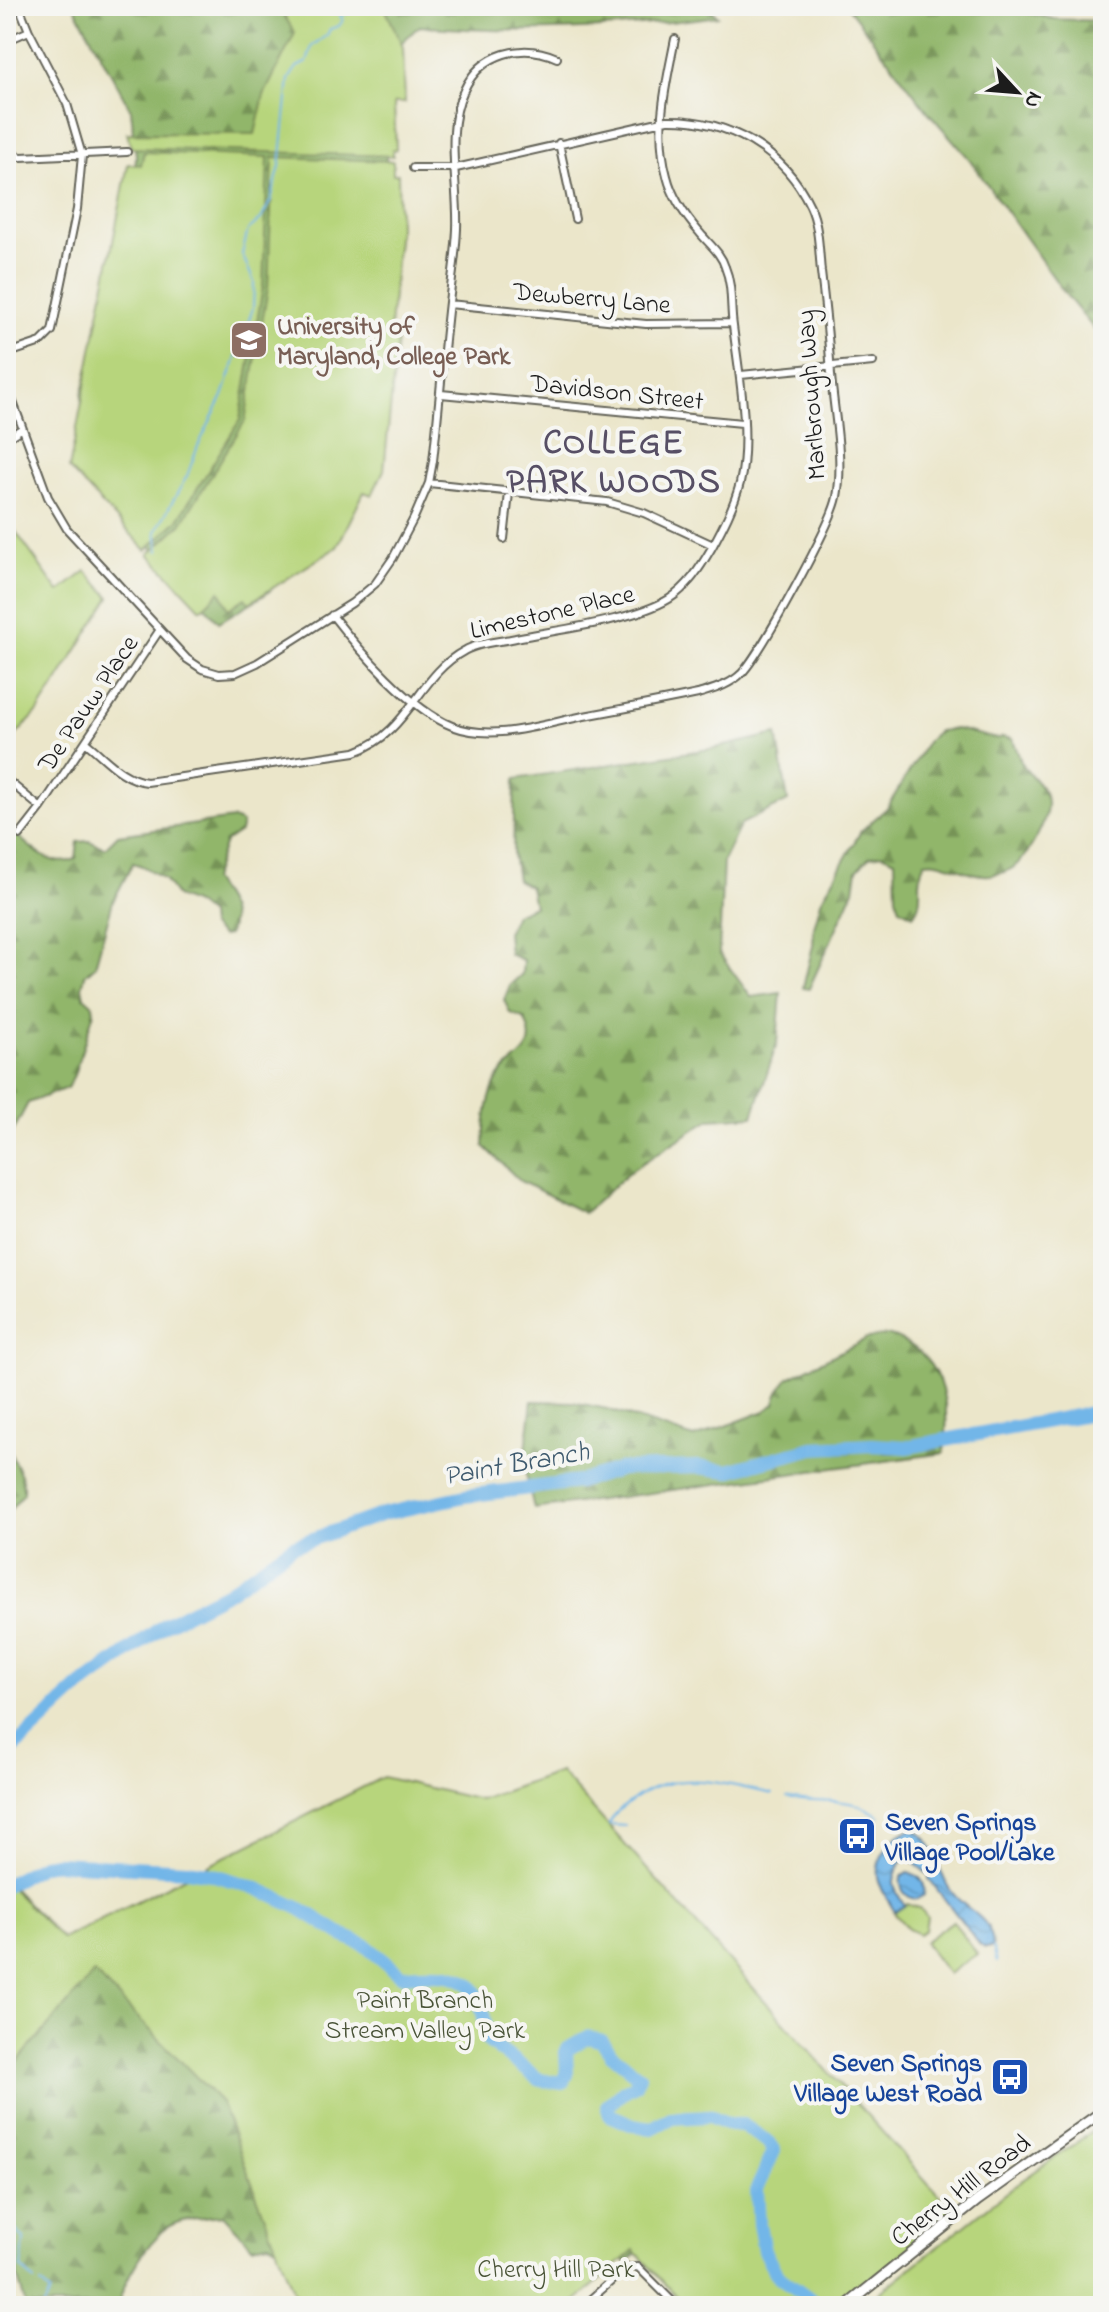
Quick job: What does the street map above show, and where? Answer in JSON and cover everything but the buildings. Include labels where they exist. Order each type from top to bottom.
[{"type":"main road","name":"Cherry Hill Road","points":[[846,2306],[978,2200],[1103,2111]]},
{"type":"street","points":[[6,354],[41,342],[52,331],[77,209],[82,155],[67,104],[19,6]]},
{"type":"street","points":[[6,41],[29,31]]},
{"type":"street","name":"Limestone Place","points":[[85,742],[122,773],[137,781],[204,775],[346,754],[365,748],[391,732],[442,668],[466,649],[650,609],[685,587],[727,519],[740,482],[745,446],[741,375],[732,323],[731,286],[725,265],[694,226],[671,189],[664,166],[660,121],[675,39]]},
{"type":"street","points":[[6,383],[21,429],[58,516],[79,543],[159,631],[194,664],[209,672],[227,674],[257,663],[365,593],[383,573],[406,533],[429,483],[441,394],[457,227],[455,118],[459,102],[469,80],[489,61],[520,50],[542,51],[557,58]]},
{"type":"street","name":"Marlbrough Way","points":[[332,615],[358,649],[416,702],[451,725],[476,731],[499,732],[698,694],[733,681],[746,669],[809,558],[835,504],[837,455],[831,365],[816,227],[810,205],[772,156],[726,129],[697,122],[660,121],[456,168],[413,168]]},
{"type":"street","points":[[559,143],[575,219]]},
{"type":"street","points":[[12,153],[21,157],[127,152]]},
{"type":"street","name":"Dewberry Lane","points":[[449,304],[646,324],[732,323]]},
{"type":"street","name":"Davidson Street","points":[[741,375],[873,362]]},
{"type":"street","name":"Davidson Street","points":[[441,394],[742,423]]},
{"type":"street","points":[[6,439],[21,429]]},
{"type":"street","points":[[429,483],[583,499],[626,507],[671,524],[713,545]]},
{"type":"street","points":[[504,539],[509,493]]},
{"type":"street","name":"De Pauw Place","points":[[20,835],[159,631]]},
{"type":"street","points":[[6,779],[41,808]]},
{"type":"street","points":[[583,2306],[629,2266],[638,2267],[677,2306]]},
{"type":"green space","name":"University of Maryland, College Park","points":[[74,6],[214,6],[215,9],[270,11],[293,6],[708,6],[718,16],[569,30],[419,26],[398,46],[348,522],[266,594],[219,622],[138,532],[80,447],[82,395],[107,296],[132,222],[136,156],[131,110]]},
{"type":"green space","points":[[284,6],[384,6],[403,47],[405,103],[394,103],[396,149],[393,156],[131,148],[127,133],[255,134],[264,95],[295,33],[282,12]]},
{"type":"green space","points":[[847,6],[1008,6],[1054,19],[1103,21],[1103,340],[1066,295],[967,156],[929,113]]},
{"type":"green space","points":[[144,152],[268,157],[263,287],[240,420],[177,521],[146,550],[69,469],[128,164],[141,165]]},
{"type":"green space","points":[[273,157],[393,161],[393,174],[398,174],[399,228],[389,339],[397,341],[384,470],[372,495],[364,492],[337,547],[249,603],[245,598],[229,609],[220,591],[201,609],[149,554],[181,524],[245,421],[268,288]]},
{"type":"green space","points":[[6,518],[59,592],[86,571],[110,597],[38,712],[14,737],[6,729]]},
{"type":"green space","points":[[956,729],[997,739],[1012,739],[1022,764],[1046,797],[1046,814],[1032,845],[1014,867],[993,875],[981,875],[933,861],[925,862],[920,875],[919,902],[913,915],[900,908],[896,897],[895,860],[882,854],[869,857],[857,870],[854,890],[809,989],[803,988],[821,901],[861,831],[887,808],[929,739],[938,731]]},
{"type":"green space","points":[[777,734],[788,801],[741,824],[723,861],[719,953],[751,997],[781,993],[777,1043],[753,1116],[710,1119],[632,1170],[584,1213],[520,1181],[484,1146],[488,1107],[495,1084],[507,1068],[522,1056],[530,1041],[524,1018],[510,1013],[504,1000],[510,985],[522,974],[523,960],[509,954],[507,932],[515,914],[534,906],[530,887],[517,880],[513,854],[515,779],[716,748]]},
{"type":"green space","points":[[233,819],[242,823],[240,832],[225,842],[212,880],[230,913],[228,935],[221,936],[210,926],[209,915],[197,905],[176,896],[164,879],[133,863],[113,901],[95,966],[85,975],[82,987],[84,997],[93,1005],[94,1012],[74,1075],[67,1088],[28,1103],[6,1145],[6,825],[38,853],[66,862],[76,859],[78,842],[89,841],[105,848],[118,835]]},
{"type":"green space","points":[[887,1335],[920,1353],[939,1381],[946,1415],[944,1453],[534,1509],[524,1466],[532,1401],[572,1402],[607,1409],[694,1438],[765,1411],[775,1404],[788,1378],[866,1339]]},
{"type":"green space","points":[[6,1444],[21,1475],[24,1493],[6,1515]]},
{"type":"green space","name":"Paint Branch Stream Valley Park","points":[[560,1772],[954,2212],[838,2306],[685,2306],[634,2250],[570,2306],[299,2306],[221,2102],[94,1973],[18,2061],[6,2070],[6,1883],[62,1939],[383,1777],[480,1800]]},
{"type":"green space","points":[[267,1836],[831,2306],[639,2251],[626,2263],[610,2236],[288,2254],[269,2243],[252,2246],[223,2215],[180,2222],[159,2234],[137,2263],[118,2306],[26,2306],[17,2275],[14,2245],[6,2234],[6,1881],[62,1939]]},
{"type":"green space","points":[[907,1904],[920,1908],[927,1917],[925,1930],[919,1934],[908,1929],[894,1913]]},
{"type":"green space","points":[[953,1921],[977,1954],[948,1974],[924,1942]]},
{"type":"green space","points":[[1103,2124],[1103,2306],[863,2306],[1014,2186]]},
{"type":"water","points":[[913,1829],[932,1847],[955,1897],[988,1927],[993,1947],[980,1945],[929,1875],[909,1859],[901,1862],[895,1874],[895,1888],[905,1905],[895,1912],[879,1882],[878,1869],[887,1847],[899,1835]]},
{"type":"water","points":[[908,1873],[919,1877],[923,1883],[924,1895],[917,1899],[909,1897],[902,1889],[901,1877]]},
{"type":"waterway","points":[[159,551],[156,531],[187,476],[223,396],[253,308],[254,282],[242,254],[248,230],[261,219],[271,200],[280,166],[289,79],[297,67],[307,62],[312,46],[330,29],[339,26],[343,20],[340,16],[350,12],[354,6]]},
{"type":"waterway","name":"Paint Branch","points":[[6,1755],[78,1688],[166,1624],[228,1592],[293,1546],[383,1514],[465,1496],[578,1482],[621,1469],[699,1467],[728,1471],[813,1448],[907,1447],[1103,1411]]},
{"type":"waterway","points":[[625,1826],[609,1825],[616,1813],[634,1799],[650,1789],[667,1784],[702,1781],[772,1794]]},
{"type":"waterway","points":[[787,1797],[847,1802],[880,1817]]},
{"type":"waterway","points":[[6,1885],[42,1865],[57,1863],[211,1874],[256,1888],[301,1909],[344,1936],[365,1945],[401,1975],[446,1975],[466,1982],[479,1999],[489,2042],[540,2080],[562,2083],[567,2075],[566,2050],[588,2037],[602,2041],[611,2054],[639,2076],[635,2085],[607,2106],[610,2115],[633,2125],[652,2128],[671,2118],[710,2116],[731,2125],[743,2125],[768,2142],[774,2151],[757,2189],[764,2251],[777,2275],[820,2306]]},
{"type":"waterway","points":[[993,1947],[997,1962]]},
{"type":"waterway","points":[[6,2220],[24,2239],[21,2268],[35,2282]]},
{"type":"waterway","points":[[41,2284],[50,2293],[44,2306]]},
{"type":"place","name":"University of Maryland, College Park","points":[[249,340]]},
{"type":"place","name":"Seven Springs Village Pool/Lake","points":[[857,1836]]},
{"type":"place","name":"Seven Springs Village West Road","points":[[1010,2077]]},
{"type":"district","name":"COLLEGE PARK WOODS","points":[[614,460]]},
{"type":"park label","name":"Cherry Hill Park","points":[[556,2268]]}]
